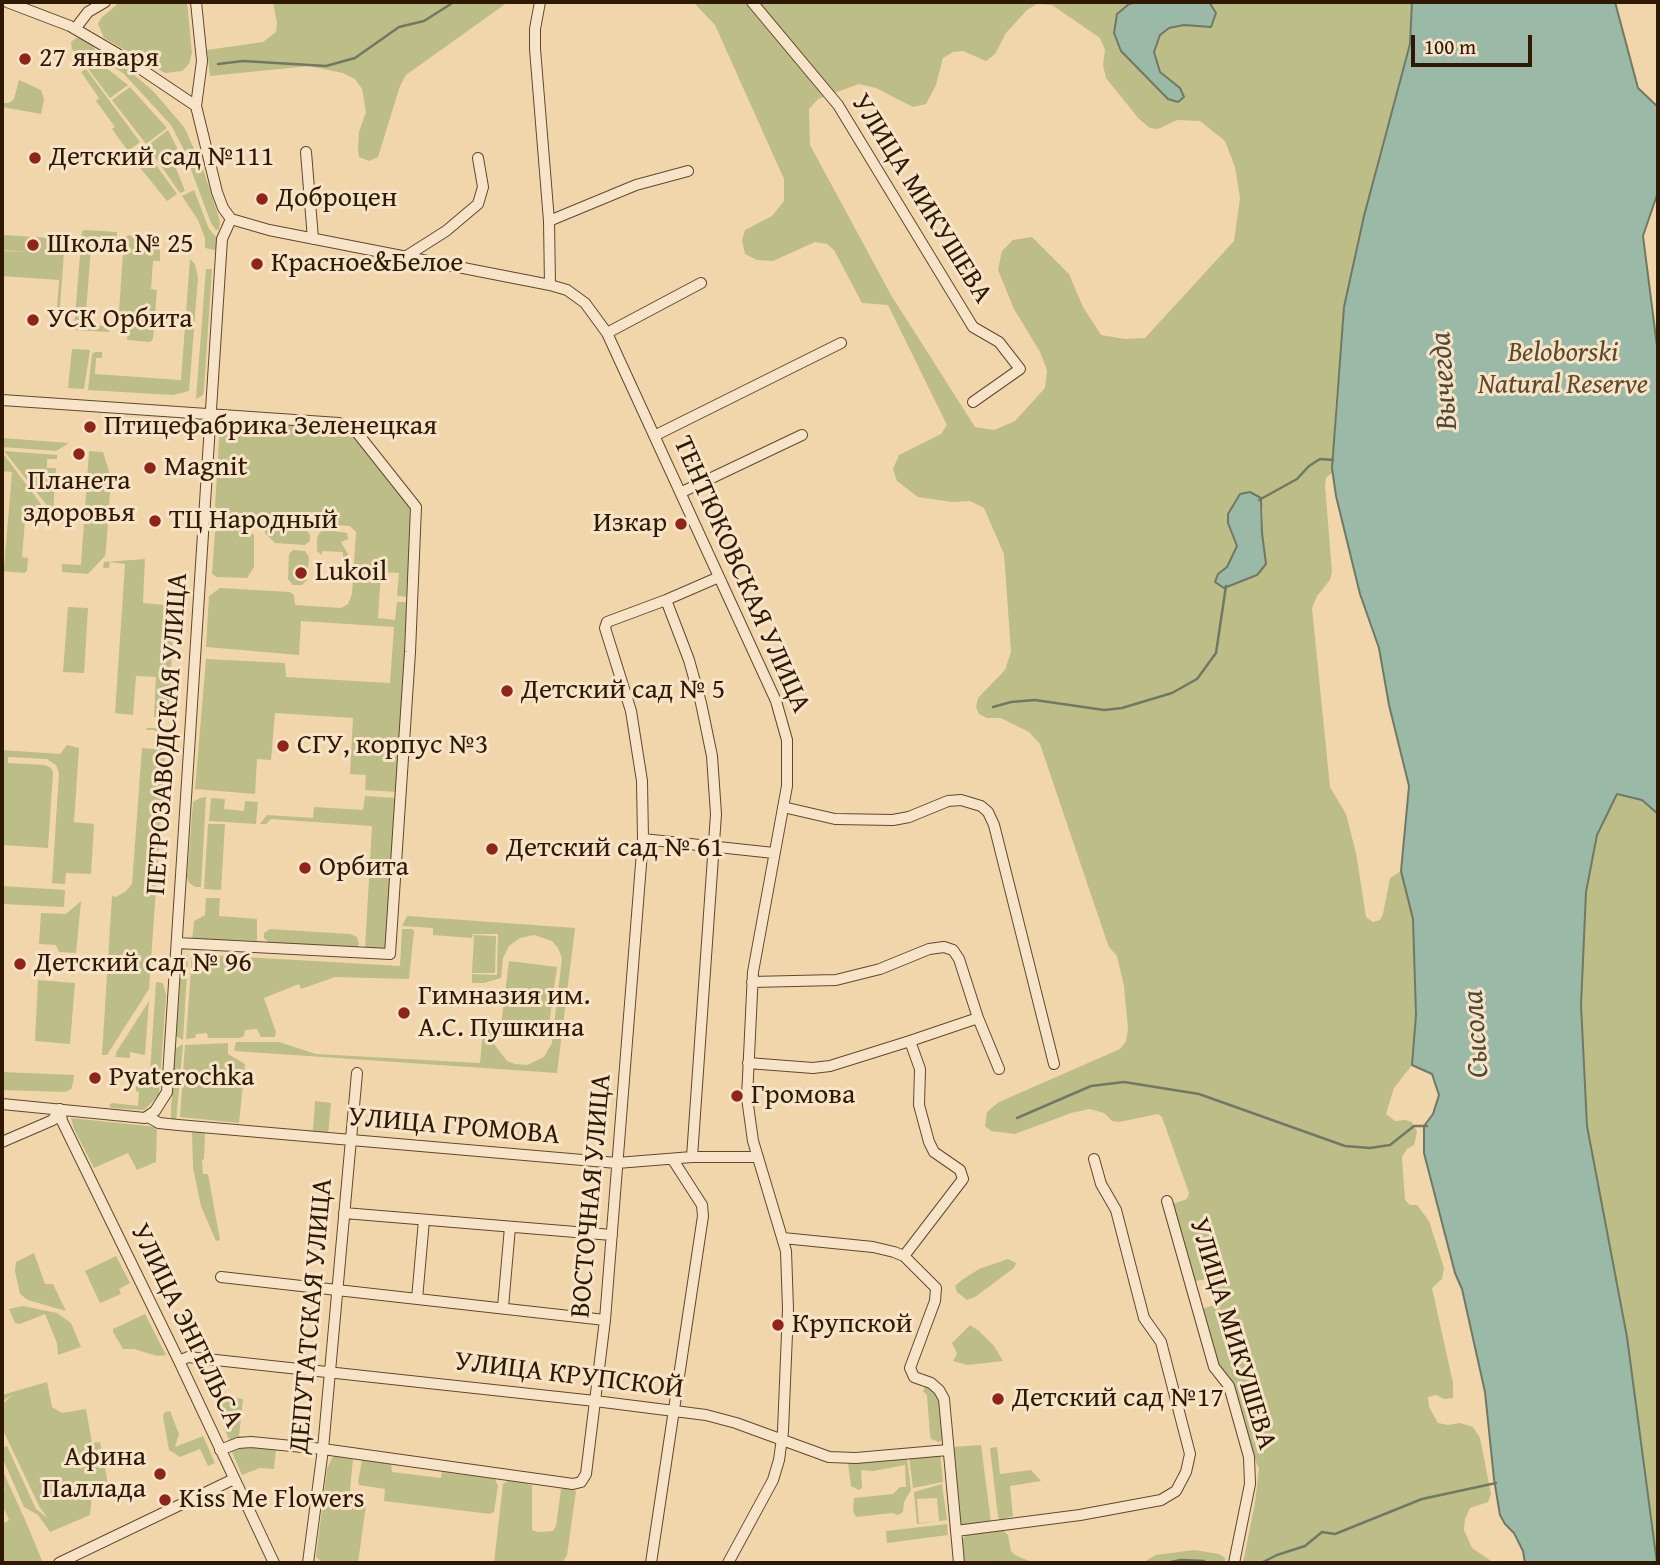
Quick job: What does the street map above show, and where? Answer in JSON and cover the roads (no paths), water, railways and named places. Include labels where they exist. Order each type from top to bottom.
[{"type":"street","points":[[7,2],[75,29],[123,57],[196,106]]},
{"type":"street","points":[[75,29],[88,12],[105,2]]},
{"type":"street","points":[[196,2],[202,61],[196,106],[217,192],[231,219]]},
{"type":"street","points":[[540,2],[535,49],[549,221],[550,285]]},
{"type":"street","name":"УЛИЦА МИКУШЕВА","points":[[752,2],[838,105],[973,327],[999,342],[1020,369],[973,402]]},
{"type":"street","points":[[306,152],[313,239]]},
{"type":"street","points":[[405,257],[446,231],[478,204],[483,187],[478,158]]},
{"type":"street","points":[[549,221],[636,186],[688,171]]},
{"type":"street","name":"ТЕНТЮКОВСКАЯ УЛИЦА","points":[[231,219],[269,230],[550,285],[567,290],[585,303],[607,333],[656,435],[776,701],[785,726],[788,771],[752,982],[748,1114],[783,1238],[787,1268],[788,1309],[782,1441],[777,1469],[768,1490],[728,1563]]},
{"type":"street","name":"ПЕТРОЗАВОДСКАЯ УЛИЦА","points":[[148,1117],[167,1092],[213,415],[222,239],[231,219]]},
{"type":"street","points":[[607,333],[701,283]]},
{"type":"street","points":[[656,435],[841,343]]},
{"type":"street","points":[[2,400],[339,423],[355,429],[416,507],[410,652],[390,954],[177,943]]},
{"type":"street","points":[[681,492],[802,435]]},
{"type":"street","points":[[692,1157],[716,814],[712,756],[692,671],[666,600],[719,577]]},
{"type":"street","name":"ВОСТОЧНАЯ УЛИЦА","points":[[323,1449],[573,1484],[581,1482],[586,1474],[605,1320],[643,839],[642,781],[637,744],[631,712],[605,632],[607,622],[666,600]]},
{"type":"street","points":[[783,807],[835,819],[893,820],[909,817],[948,801],[961,800],[981,806],[988,812],[994,825],[1054,1064]]},
{"type":"street","points":[[643,839],[774,853]]},
{"type":"street","points":[[752,982],[805,982],[859,976],[929,949],[944,947],[953,950],[959,959],[978,1018],[999,1069]]},
{"type":"street","points":[[748,1063],[813,1068],[830,1066],[978,1018]]},
{"type":"street","points":[[904,1256],[963,1178],[960,1170],[934,1152],[929,1142],[919,1105],[920,1069],[911,1041]]},
{"type":"street","name":"ДЕПУТАТСКАЯ УЛИЦА","points":[[308,1563],[323,1449],[357,1073]]},
{"type":"street","points":[[2,1104],[148,1117]]},
{"type":"street","points":[[2,1142],[53,1119],[60,1109]]},
{"type":"street","name":"УЛИЦА ЭНГЕЛЬСА","points":[[60,1109],[62,1121],[274,1563]]},
{"type":"street","name":"УЛИЦА ГРОМОВА","points":[[148,1117],[168,1124],[617,1163],[692,1157],[758,1157]]},
{"type":"street","points":[[956,1531],[1080,1515],[1161,1500],[1176,1491],[1186,1472],[1189,1454],[1161,1342],[1143,1318],[1116,1210],[1101,1184],[1094,1159]]},
{"type":"street","points":[[651,1563],[703,1216],[702,1205],[673,1160]]},
{"type":"street","name":"УЛИЦА МИКУШЕВА","points":[[1167,1201],[1214,1367],[1228,1386],[1249,1457],[1250,1484],[1234,1563]]},
{"type":"street","points":[[344,1213],[612,1235]]},
{"type":"street","points":[[417,1299],[424,1220]]},
{"type":"street","points":[[503,1307],[510,1227]]},
{"type":"street","points":[[783,1238],[873,1247],[904,1256],[936,1288],[935,1301],[910,1368],[914,1377],[931,1383],[944,1399],[959,1563]]},
{"type":"street","points":[[221,1277],[605,1320]]},
{"type":"street","name":"УЛИЦА КРУПСКОЙ","points":[[179,1361],[188,1357],[706,1415],[736,1423],[829,1457],[856,1458],[948,1450]]},
{"type":"street","points":[[220,1450],[236,1443],[248,1442],[323,1449]]},
{"type":"street","points":[[59,1563],[234,1479]]},
{"type":"water","points":[[1209,2],[1216,13],[1211,27],[1184,25],[1169,28],[1160,35],[1154,52],[1160,72],[1180,88],[1184,97],[1178,102],[1168,99],[1121,51],[1114,33],[1117,14],[1129,4]]},
{"type":"water","points":[[1412,2],[1615,2],[1638,88],[1658,107],[1658,192],[1643,236],[1658,354],[1658,814],[1642,800],[1617,794],[1597,835],[1586,892],[1581,1005],[1587,1126],[1627,1337],[1657,1563],[1525,1563],[1523,1551],[1514,1533],[1500,1515],[1485,1392],[1462,1289],[1455,1273],[1424,1153],[1424,1126],[1433,1114],[1439,1095],[1432,1074],[1412,1065],[1416,1015],[1413,919],[1401,871],[1409,786],[1389,705],[1379,648],[1360,594],[1336,496],[1332,468],[1344,307],[1364,216],[1410,44]]},
{"type":"water","points":[[1250,492],[1261,498],[1266,564],[1257,575],[1224,588],[1215,582],[1218,574],[1227,567],[1237,546],[1228,523],[1228,514],[1240,494]]},
{"type":"waterway","points":[[218,64],[243,61],[326,66],[355,58],[399,27],[424,21],[454,2]]},
{"type":"waterway","points":[[1259,500],[1297,479],[1320,459],[1333,460]]},
{"type":"waterway","points":[[993,707],[1035,700],[1104,710],[1122,708],[1172,693],[1197,679],[1216,653],[1226,586]]},
{"type":"waterway","points":[[1017,1118],[1091,1086],[1124,1082],[1199,1094],[1345,1146],[1370,1148],[1390,1145],[1414,1126],[1427,1126]]},
{"type":"waterway","points":[[1261,1563],[1305,1546],[1322,1532],[1335,1534],[1422,1499],[1496,1483]]},
{"type":"waterway","points":[[1166,1563],[1181,1560],[1204,1561]]},
{"type":"waterway","points":[[994,1562],[1013,1563]]},
{"type":"place","name":"27 января","points":[[25,59]]},
{"type":"place","name":"Детский сад №111","points":[[35,158]]},
{"type":"place","name":"Доброцен","points":[[262,199]]},
{"type":"place","name":"Школа № 25","points":[[33,245]]},
{"type":"place","name":"Красное&Белое","points":[[257,264]]},
{"type":"place","name":"УСК Орбита","points":[[33,320]]},
{"type":"place","name":"Птицефабрика Зеленецкая","points":[[90,427]]},
{"type":"place","name":"Планета здоровья","points":[[79,454]]},
{"type":"place","name":"Magnit","points":[[150,468]]},
{"type":"place","name":"ТЦ Народный","points":[[155,521]]},
{"type":"place","name":"Изкар","points":[[681,524]]},
{"type":"place","name":"Lukoil","points":[[301,573]]},
{"type":"place","name":"Детский сад № 5","points":[[507,691]]},
{"type":"place","name":"СГУ, корпус №3","points":[[283,746]]},
{"type":"place","name":"Детский сад № 61","points":[[492,849]]},
{"type":"place","name":"Орбита","points":[[305,868]]},
{"type":"place","name":"Детский сад № 96","points":[[20,964]]},
{"type":"place","name":"Гимназия им. А.С. Пушкина","points":[[404,1013]]},
{"type":"place","name":"Pyaterochka","points":[[95,1078]]},
{"type":"place","name":"Громова","points":[[737,1096]]},
{"type":"place","name":"Крупской","points":[[778,1325]]},
{"type":"place","name":"Детский сад №17","points":[[998,1399]]},
{"type":"place","name":"Афина Паллада","points":[[160,1474]]},
{"type":"place","name":"Kiss Me Flowers","points":[[165,1500]]},
{"type":"park label","name":"Beloborski Natural Reserve","points":[[1563,370]]},
{"type":"water label","name":"Вычегда","points":[[1445,381]]},
{"type":"water label","name":"Сысола","points":[[1477,1034]]}]
